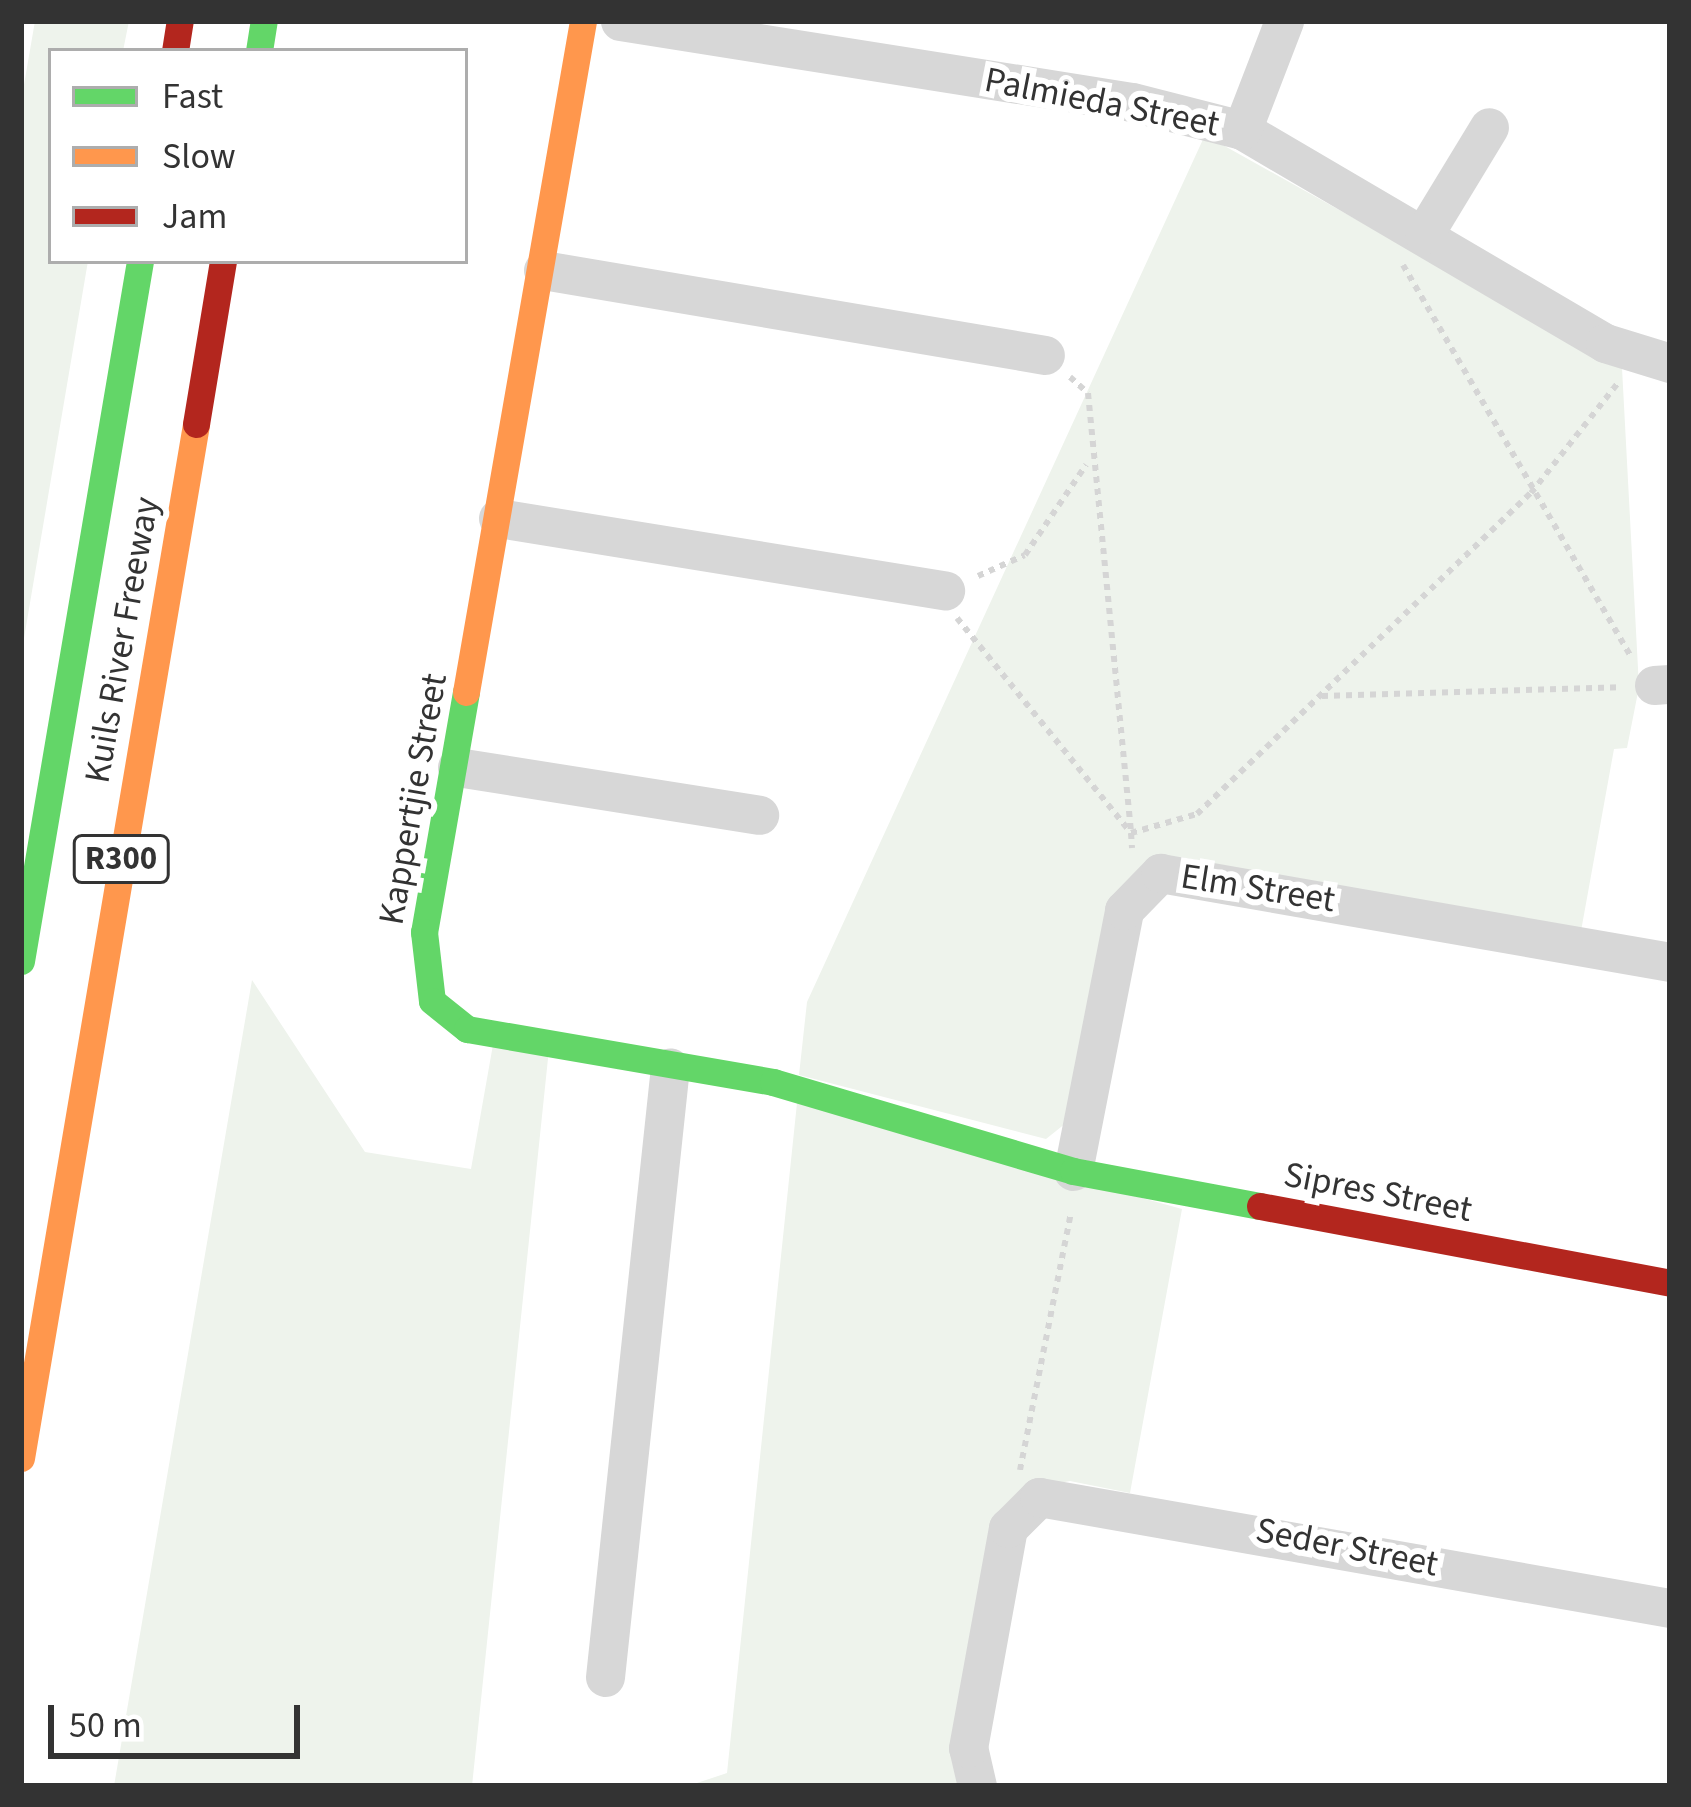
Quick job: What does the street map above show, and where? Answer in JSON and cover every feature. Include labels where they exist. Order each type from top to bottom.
[{"type":"main road","name":"Kappertjie Street","points":[[583,21],[457,767],[424,932],[432,1001],[504,1040],[851,1102],[1072,1171]]},
{"type":"main road","name":"Kuils River Freeway","points":[[21,961],[139,264]]},
{"type":"main road","name":"Kuils River Freeway","points":[[21,1458],[222,264]]},
{"type":"main road","name":"Sipres Street","points":[[1072,1171],[1670,1283]]},
{"type":"street","name":"Palmieda Street","points":[[620,21],[1132,102],[1242,130],[1631,356],[1670,363]]},
{"type":"street","points":[[1242,130],[1284,21]]},
{"type":"street","points":[[1424,234],[1489,127]]},
{"type":"street","points":[[543,270],[1045,355]]},
{"type":"street","points":[[498,518],[945,590]]},
{"type":"street","points":[[457,767],[759,815]]},
{"type":"street","name":"Elm Street","points":[[1072,1171],[1132,894],[1160,873],[1189,872],[1670,962]]},
{"type":"street","points":[[605,1678],[670,1067]]},
{"type":"street","name":"Seder Street","points":[[1020,1510],[1072,1496],[1670,1608]]},
{"type":"street","points":[[977,1786],[968,1748],[1020,1510]]},
{"type":"path","points":[[1377,208],[1531,493],[1662,684]]},
{"type":"path","points":[[1045,355],[1088,394],[1088,462],[1121,670],[1132,894]]},
{"type":"path","points":[[1131,833],[1197,814],[1322,696],[1531,493],[1631,356]]},
{"type":"path","points":[[1088,462],[1025,555],[945,590],[969,646],[1131,833]]},
{"type":"path","points":[[1322,696],[1662,684]]},
{"type":"path","points":[[1020,1510],[1072,1171]]},
{"type":"shaded area","points":[[35,21],[129,21],[124,48],[48,48],[48,264],[87,264],[21,656],[21,102]]},
{"type":"shaded area","points":[[1205,135],[1622,368],[1639,687],[1627,748],[1614,749],[1581,931],[1153,862],[1066,1123],[1046,1139],[799,1075],[807,1002]]},
{"type":"shaded area","points":[[252,980],[365,1152],[471,1169],[494,1039],[549,1049],[472,1786],[114,1786]]},
{"type":"shaded area","points":[[797,1103],[1182,1209],[1130,1493],[1070,1481],[1033,1488],[966,1786],[688,1786],[727,1773]]},
{"type":"traffic: fast","points":[[260,48],[264,21]]},
{"type":"traffic: fast","points":[[21,961],[139,264]]},
{"type":"traffic: fast","points":[[466,692],[424,932],[432,1001],[467,1029],[773,1082],[1073,1171],[1260,1206]]},
{"type":"traffic: slow","points":[[466,692],[583,21]]},
{"type":"traffic: slow","points":[[21,1458],[196,424]]},
{"type":"traffic: jam","points":[[176,48],[180,21]]},
{"type":"traffic: jam","points":[[196,424],[223,264]]},
{"type":"traffic: jam","points":[[1260,1206],[1670,1283]]}]
